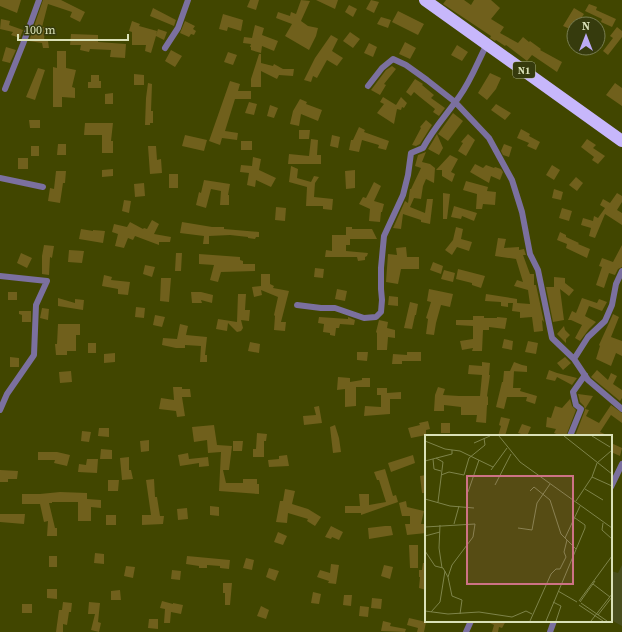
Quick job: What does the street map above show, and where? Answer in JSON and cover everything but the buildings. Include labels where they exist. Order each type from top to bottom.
[{"type":"highway","name":"N1","points":[[425,0],[622,141]]},
{"type":"street","points":[[5,89],[39,0]]},
{"type":"street","points":[[165,48],[178,28],[188,0]]},
{"type":"street","points":[[297,306],[335,308],[364,318],[376,317],[381,312],[381,268],[384,236],[403,194],[408,175],[411,153],[424,148],[429,138],[463,90],[487,44]]},
{"type":"street","points":[[368,86],[382,68],[393,59],[406,65],[455,102],[489,138],[512,180],[522,212],[530,254],[538,270],[552,338],[574,359],[588,380],[622,409]]},
{"type":"street","points":[[0,178],[43,187]]},
{"type":"street","points":[[574,359],[588,337],[605,321],[612,306],[616,284],[622,271]]},
{"type":"street","points":[[0,276],[47,281],[36,305],[34,355],[7,394],[0,410]]},
{"type":"street","points":[[570,435],[580,409],[576,405],[573,392],[585,375]]},
{"type":"street","points":[[612,485],[622,464]]},
{"type":"street","points":[[466,632],[471,622]]},
{"type":"street","points":[[550,632],[554,622]]},
{"type":"shaded area","points":[[622,565],[622,626],[612,621],[612,571],[618,573]]}]
